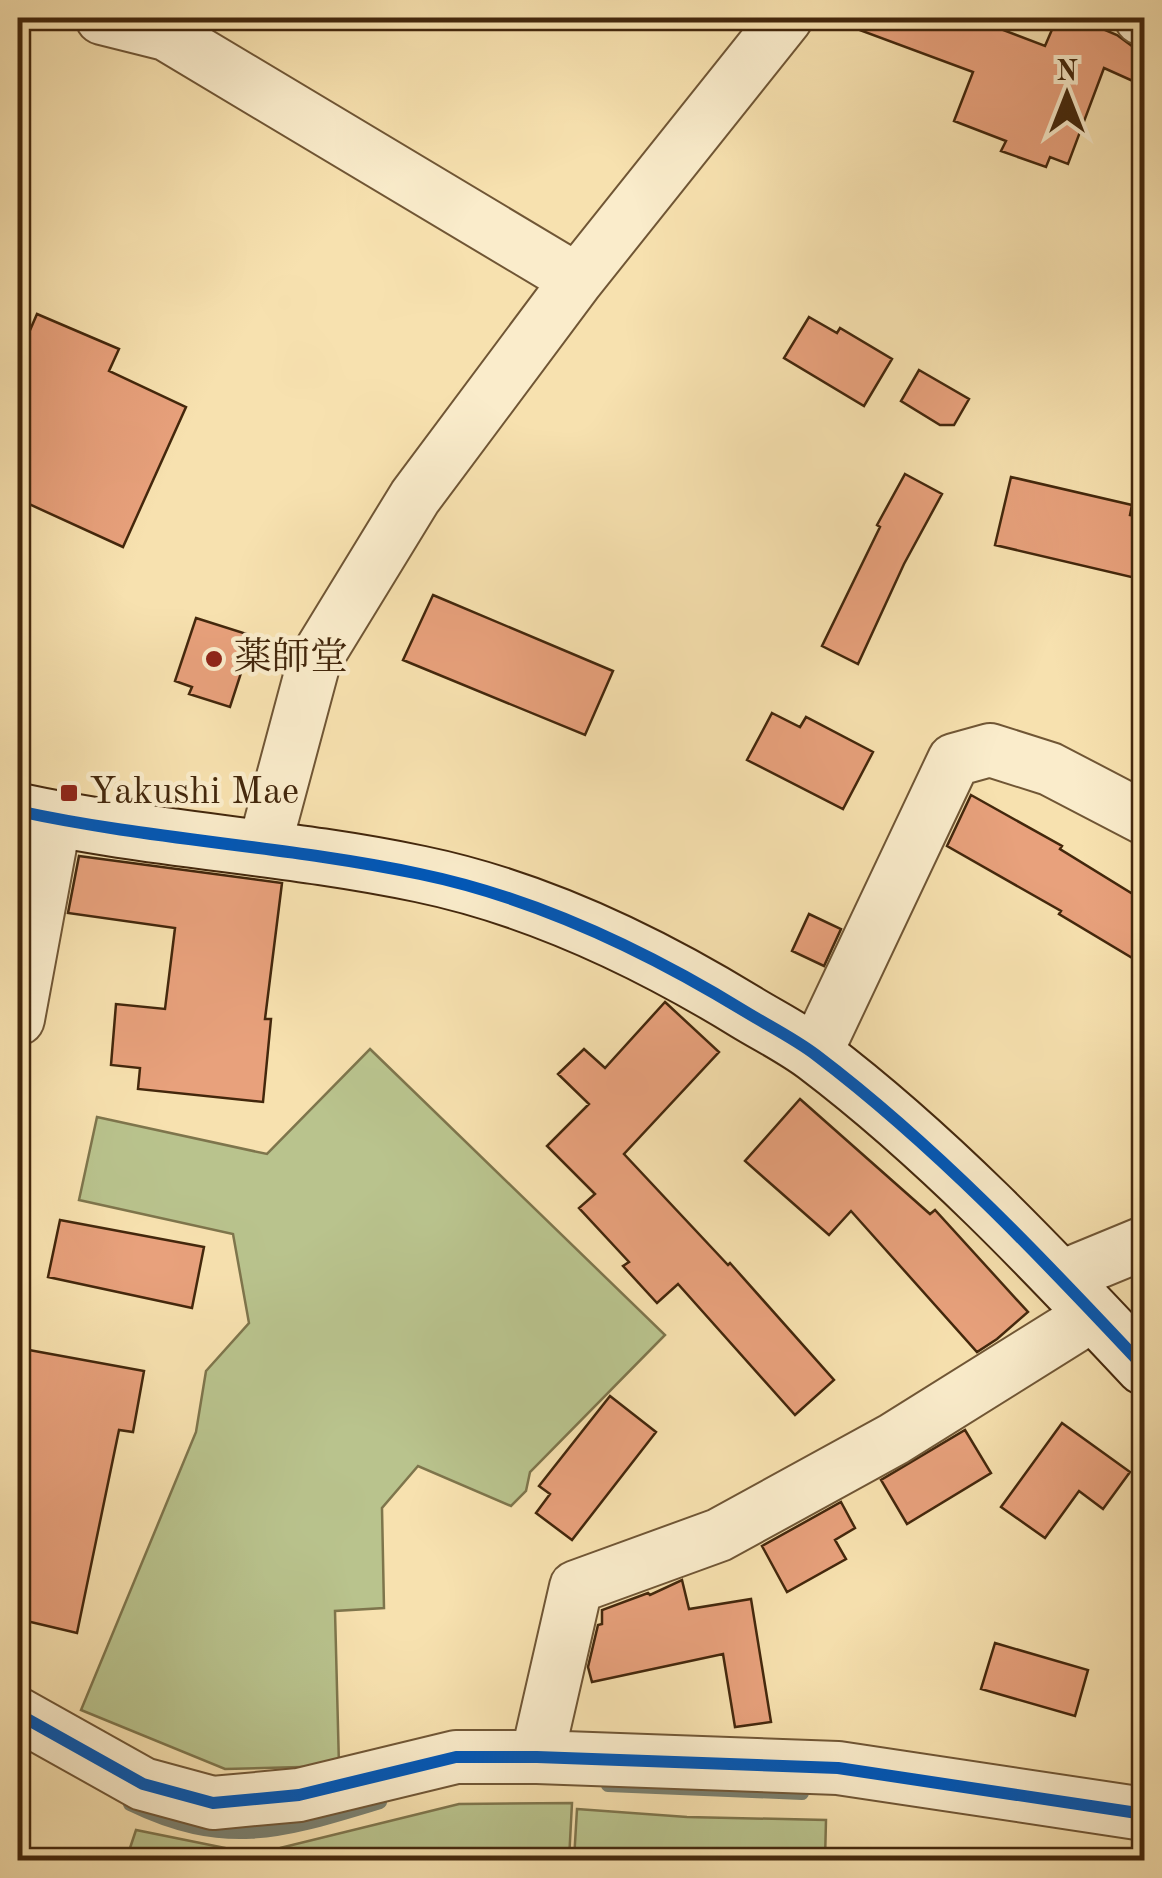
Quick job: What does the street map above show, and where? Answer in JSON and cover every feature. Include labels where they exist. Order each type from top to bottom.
[{"type":"street","points":[[102,18],[166,34],[578,280]]},
{"type":"street","points":[[264,848],[314,662],[415,497],[578,280],[786,18]]},
{"type":"street","points":[[815,1054],[954,760],[990,750],[1050,769],[1144,818]]},
{"type":"street","points":[[18,1019],[36,815],[422,874],[544,909],[681,972],[815,1054],[939,1160],[1144,1367]]},
{"type":"street","points":[[537,1756],[576,1587],[719,1535],[894,1439],[1144,1243]]},
{"type":"street","points":[[18,1714],[143,1784],[213,1802],[299,1795],[456,1756],[537,1756],[838,1768],[1144,1814]]},
{"type":"green space","points":[[370,1049],[665,1335],[530,1472],[526,1491],[511,1506],[418,1466],[382,1508],[384,1608],[335,1611],[339,1766],[225,1769],[81,1710],[196,1432],[206,1371],[249,1323],[233,1234],[79,1200],[97,1117],[267,1154]]},
{"type":"green space","points":[[572,1803],[569,1860],[126,1860],[136,1830],[230,1849],[280,1848],[459,1804]]},
{"type":"green space","points":[[577,1809],[687,1817],[826,1820],[825,1860],[574,1860]]},
{"type":"building","points":[[839,18],[972,18],[1045,46],[1057,18],[1077,18],[1132,46],[1144,48],[1144,86],[1104,68],[1068,164],[1050,157],[1046,167],[1001,151],[1006,141],[954,121],[973,72],[838,22]]},
{"type":"building","points":[[37,314],[119,349],[109,371],[186,407],[123,547],[18,499],[18,358]]},
{"type":"building","points":[[809,317],[837,333],[840,328],[892,359],[864,406],[784,358]]},
{"type":"building","points":[[919,370],[969,399],[954,425],[940,425],[901,401]]},
{"type":"building","points":[[905,474],[942,494],[904,564],[858,664],[822,646],[880,527],[877,525]]},
{"type":"building","points":[[1011,477],[1132,505],[1130,515],[1144,518],[1144,580],[995,545]]},
{"type":"building","points":[[433,595],[613,671],[585,735],[403,660]]},
{"type":"building","name":"薬師堂","points":[[196,618],[253,636],[230,707],[189,694],[192,687],[175,681]]},
{"type":"building","points":[[772,713],[800,727],[806,717],[873,752],[843,809],[747,760]]},
{"type":"building","points":[[971,795],[1062,846],[1060,849],[1144,901],[1144,965],[1059,914],[1061,911],[947,846]]},
{"type":"building","points":[[79,856],[282,883],[265,1019],[271,1019],[263,1102],[138,1089],[140,1068],[111,1065],[116,1004],[165,1009],[175,928],[68,913]]},
{"type":"building","points":[[809,914],[841,929],[824,966],[792,951]]},
{"type":"building","points":[[665,1002],[719,1052],[624,1154],[730,1263],[834,1380],[795,1415],[678,1284],[657,1303],[623,1266],[629,1262],[579,1208],[595,1194],[547,1146],[589,1104],[558,1074],[584,1049],[605,1068]]},
{"type":"building","points":[[800,1099],[930,1214],[935,1210],[1028,1312],[977,1352],[851,1211],[829,1235],[745,1161]]},
{"type":"building","points":[[60,1220],[204,1247],[192,1308],[48,1277]]},
{"type":"building","points":[[18,1348],[144,1371],[133,1432],[119,1430],[77,1633],[18,1619]]},
{"type":"building","points":[[610,1396],[656,1432],[572,1540],[536,1513],[550,1494],[539,1486]]},
{"type":"building","points":[[1062,1423],[1130,1472],[1103,1509],[1079,1491],[1045,1538],[1001,1507]]},
{"type":"building","points":[[965,1430],[991,1473],[907,1524],[881,1480]]},
{"type":"building","points":[[841,1502],[855,1528],[835,1540],[846,1559],[787,1592],[762,1546]]},
{"type":"building","points":[[682,1580],[689,1609],[751,1599],[771,1722],[735,1727],[723,1654],[592,1682],[588,1667],[598,1625],[602,1624],[602,1610]]},
{"type":"building","points":[[995,1643],[1088,1670],[1075,1716],[981,1689]]},
{"type":"waterway","points":[[608,1785],[802,1793]]},
{"type":"waterway","points":[[130,1804],[196,1828],[255,1832],[314,1821],[380,1802]]},
{"type":"cycle path","points":[[18,811],[420,874],[506,897],[629,947],[791,1038],[860,1090],[987,1204],[1144,1367]]},
{"type":"cycle path","points":[[18,1714],[143,1784],[213,1803],[299,1795],[456,1757],[537,1757],[838,1768],[1144,1814]]},
{"type":"place","name":"薬師堂","points":[[214,659]]},
{"type":"place","name":"Yakushi Mae","points":[[69,793]]}]
